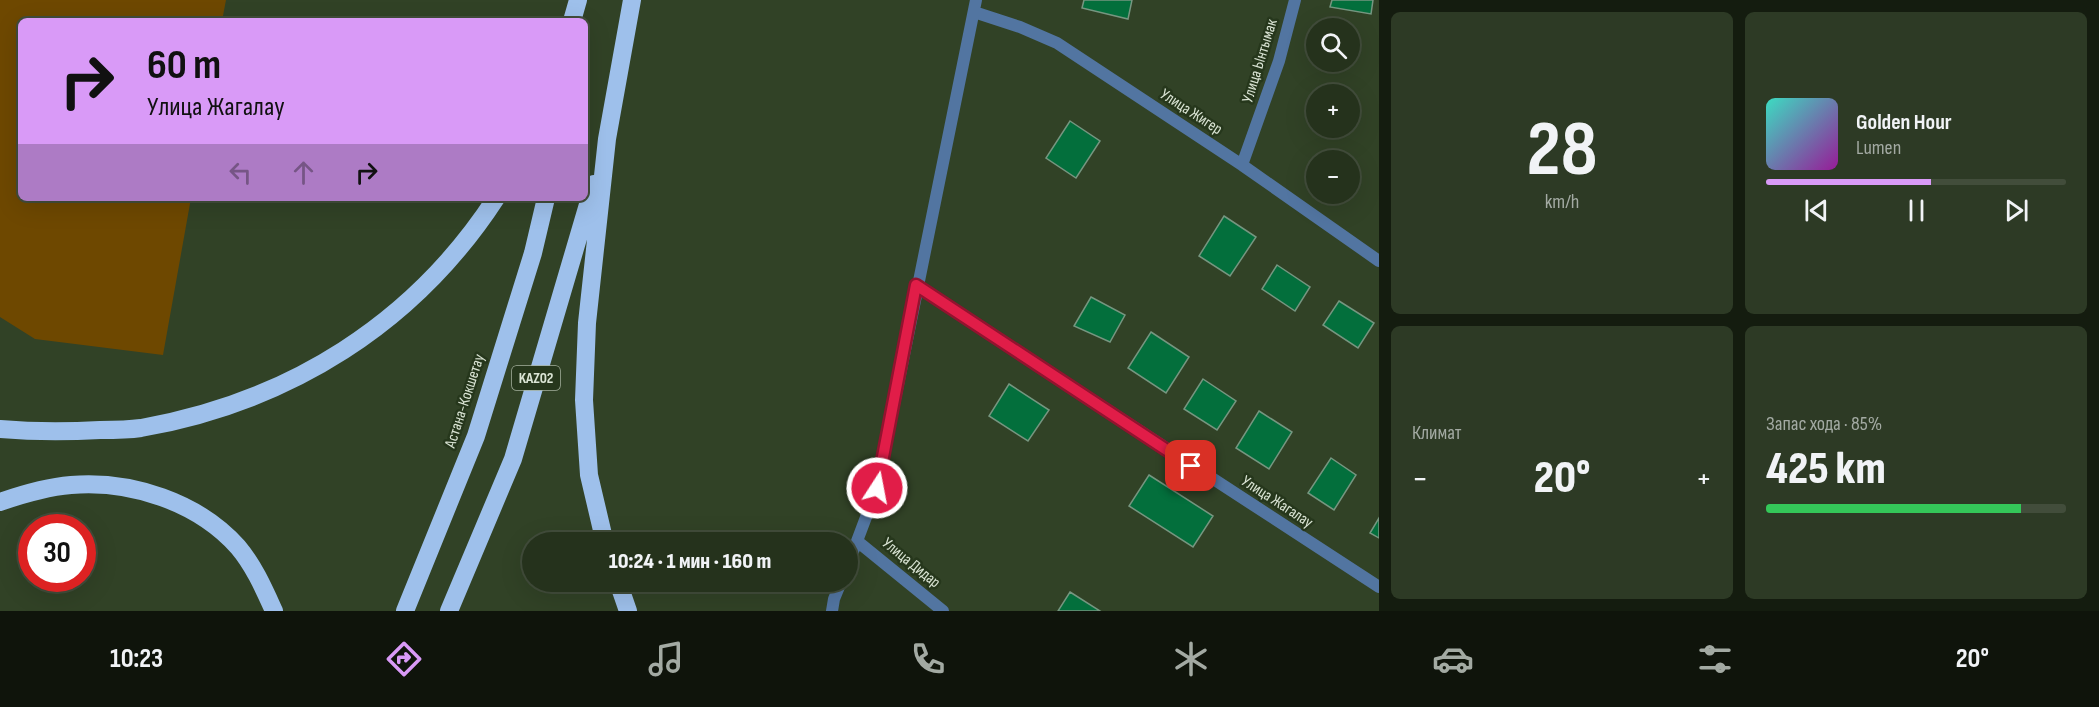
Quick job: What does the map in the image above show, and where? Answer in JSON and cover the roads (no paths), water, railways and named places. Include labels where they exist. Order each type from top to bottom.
[{"type":"highway","points":[[573,18],[578,0]]},
{"type":"highway","points":[[585,18],[588,0]]},
{"type":"highway","name":"KАZ02","points":[[448,611],[513,459],[607,139],[632,0]]},
{"type":"highway","points":[[602,532],[589,475],[584,400],[587,323],[607,139]]},
{"type":"highway","points":[[0,429],[39,433],[139,429],[239,403],[303,375],[374,331],[428,284],[478,225],[494,201]]},
{"type":"highway","name":"Астана-Кокшетау","points":[[405,611],[476,436],[533,253],[545,201]]},
{"type":"highway","points":[[0,502],[25,494],[72,485],[142,490],[181,504],[214,525],[238,548],[258,575],[274,611]]},
{"type":"highway","points":[[621,592],[628,611]]},
{"type":"street","name":"Улица Ынтымак","points":[[1242,165],[1279,61],[1295,0]]},
{"type":"street","name":"Улица Жигер","points":[[975,6],[1057,43],[1242,165],[1379,261]]},
{"type":"street","points":[[858,539],[877,488],[916,285],[975,6]]},
{"type":"street","name":"Улица Жагалау","points":[[916,285],[1379,587]]},
{"type":"street","name":"Улица Дидар","points":[[858,543],[944,611]]},
{"type":"street","points":[[832,611],[838,592]]}]
